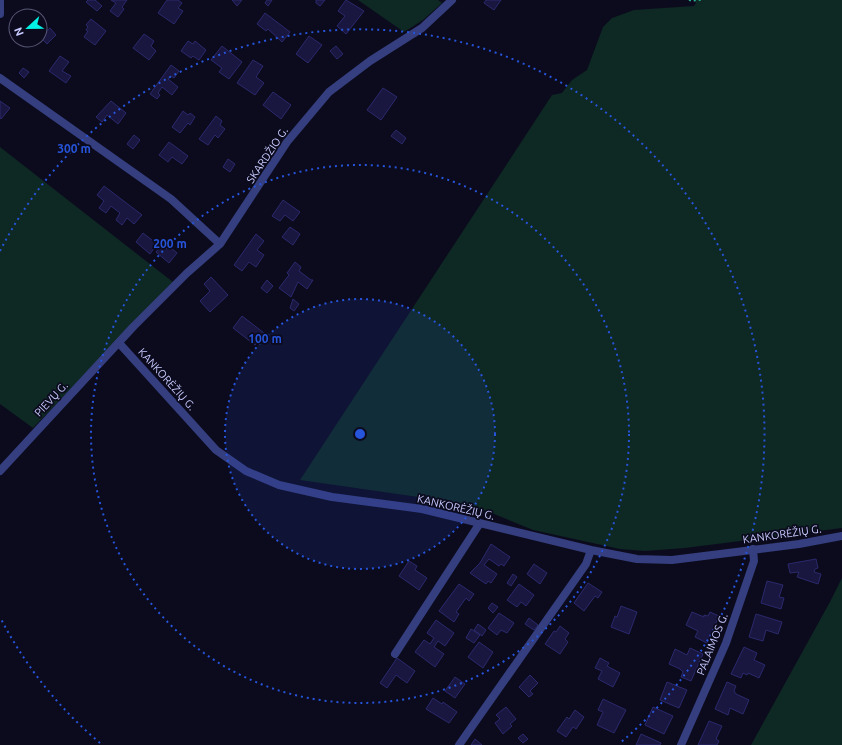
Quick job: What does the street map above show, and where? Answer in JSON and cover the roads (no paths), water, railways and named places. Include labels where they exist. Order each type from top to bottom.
[{"type":"street","points":[[0,0],[0,14]]},
{"type":"street","name":"SKARDŽIO G.","points":[[119,343],[187,273],[220,244],[287,142],[329,92],[370,61],[422,28],[451,0]]},
{"type":"street","points":[[0,78],[171,199],[220,244]]},
{"type":"street","name":"PIEVŲ G.","points":[[0,471],[119,343]]},
{"type":"street","name":"KANKORĖŽIŲ G.","points":[[119,343],[216,450],[246,471],[279,485],[332,497],[422,509],[458,516],[480,523],[619,557],[654,560],[799,544],[842,536]]},
{"type":"street","points":[[395,654],[480,523]]},
{"type":"street","name":"PALAIMOS G.","points":[[681,745],[726,643],[754,561],[753,549]]},
{"type":"street","points":[[458,745],[586,564],[591,550]]}]
